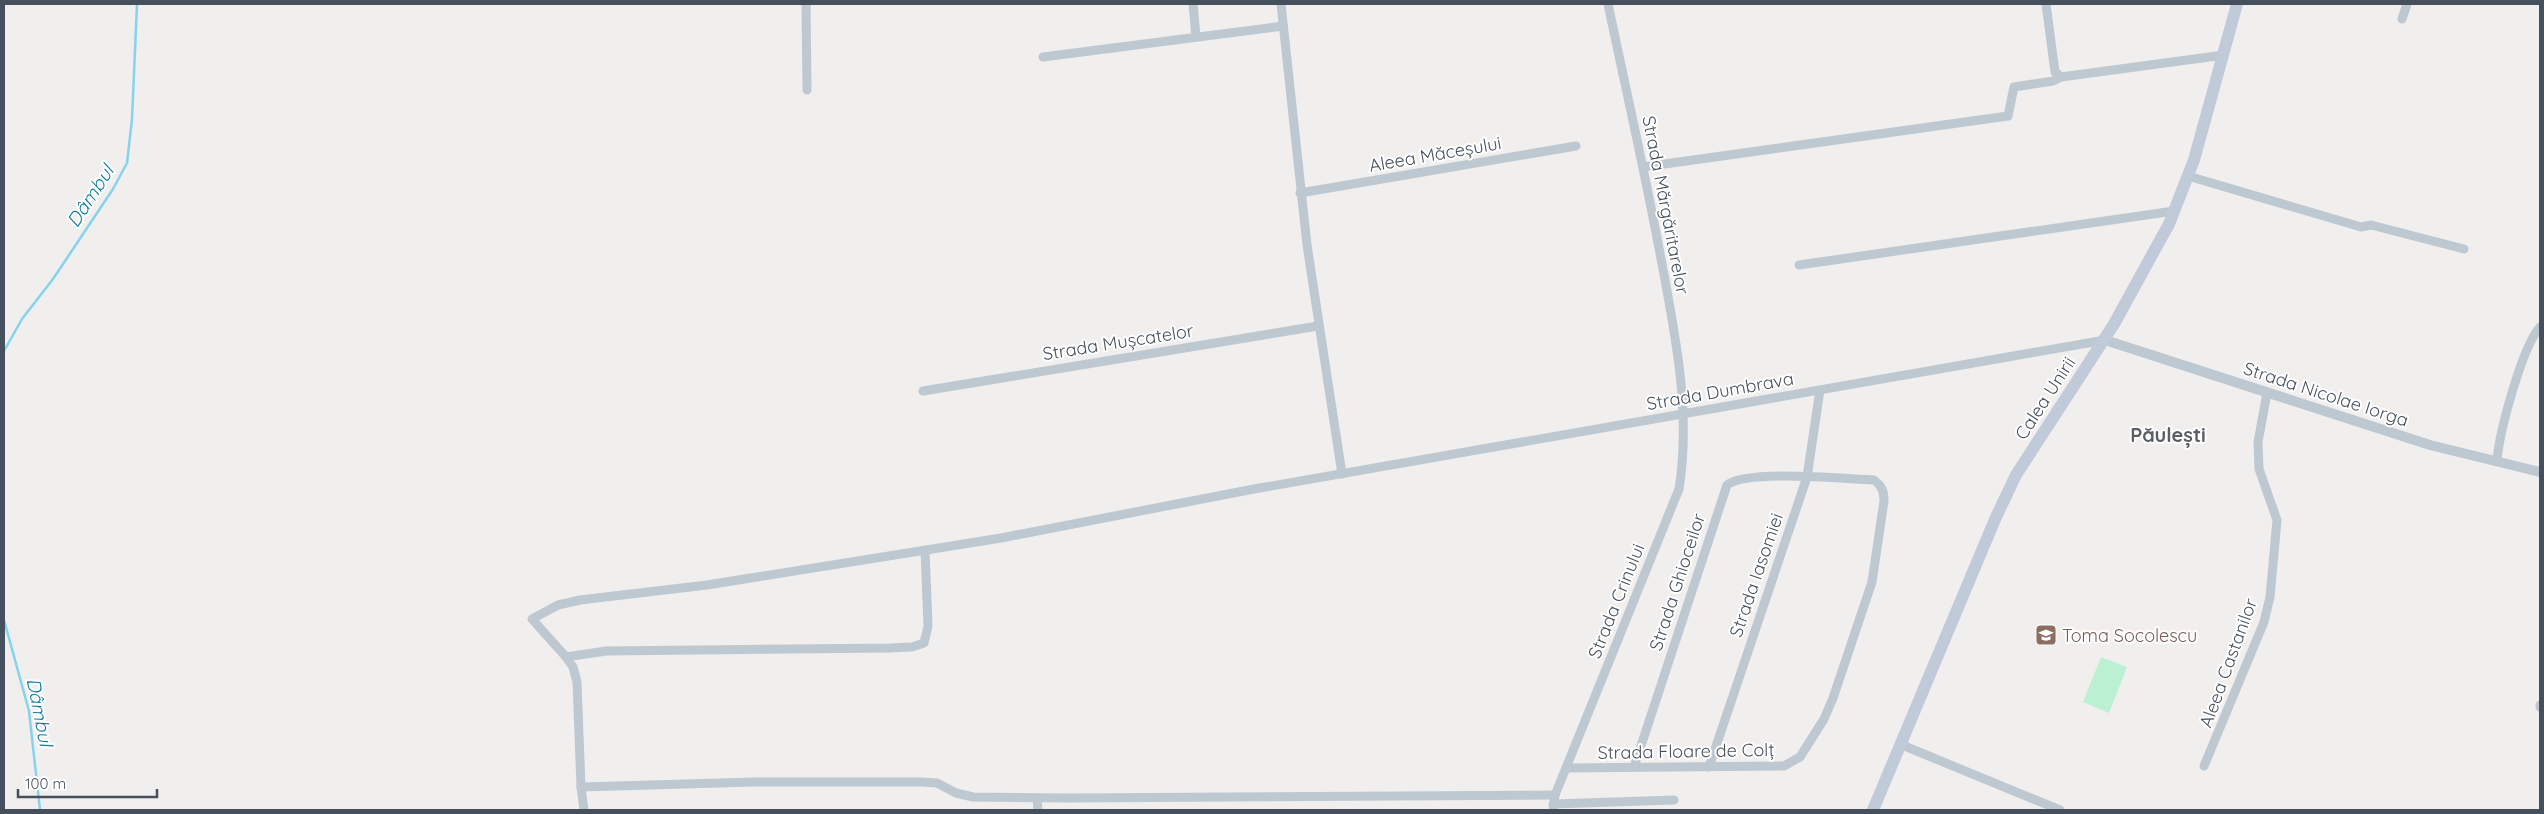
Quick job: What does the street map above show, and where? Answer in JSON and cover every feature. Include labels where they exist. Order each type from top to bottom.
[{"type":"main road","name":"Calea Unirii","points":[[1873,810],[1902,745],[1992,526],[2016,476],[2105,340],[2174,212],[2188,176],[2237,4]]},
{"type":"street","points":[[806,4],[808,90]]},
{"type":"street","points":[[1193,4],[1196,36]]},
{"type":"street","points":[[1281,4],[1300,193],[1318,326],[1342,474]]},
{"type":"street","name":"Strada Mărgăritarelor","points":[[1608,4],[1643,167],[1670,306],[1683,414]]},
{"type":"street","points":[[2046,4],[2055,72],[2061,77]]},
{"type":"street","points":[[2402,19],[2407,4]]},
{"type":"street","points":[[1043,57],[1283,26]]},
{"type":"street","points":[[1643,167],[2008,116],[2014,87],[2053,81],[2061,77],[2224,54]]},
{"type":"street","name":"Aleea Măceșului","points":[[1300,193],[1576,146]]},
{"type":"street","points":[[2188,176],[2361,226],[2371,224],[2464,249]]},
{"type":"street","points":[[1799,265],[2174,212]]},
{"type":"street","name":"Strada Mușcatelor","points":[[923,391],[1318,326]]},
{"type":"street","points":[[2497,461],[2502,426],[2530,343],[2540,327]]},
{"type":"street","name":"Strada Dumbrava","points":[[566,657],[532,619],[558,605],[580,600],[707,585],[1001,538],[1342,474],[2105,340]]},
{"type":"street","name":"Strada Nicolae Iorga","points":[[2105,340],[2430,445],[2540,472]]},
{"type":"street","name":"Strada Iasomiei","points":[[1709,767],[1807,477],[1820,390]]},
{"type":"street","name":"Aleea Castanilor","points":[[2204,766],[2264,622],[2270,597],[2277,520],[2259,469],[2258,442],[2267,393]]},
{"type":"street","name":"Strada Crinului","points":[[1554,803],[1566,768],[1679,489],[1683,461],[1683,414]]},
{"type":"street","name":"Strada Floare de Colț","points":[[1566,768],[1784,766],[1793,762],[1805,750],[1833,698],[1872,582],[1884,492],[1874,480],[1807,477]]},
{"type":"street","name":"Strada Ghioceilor","points":[[1634,767],[1727,485],[1738,478],[1807,477]]},
{"type":"street","points":[[584,810],[581,787],[577,682],[573,667],[566,657],[606,651],[890,648],[918,646],[924,643],[928,626],[925,550]]},
{"type":"street","points":[[1902,745],[2060,810]]},
{"type":"street","points":[[581,787],[754,782],[923,782],[937,783],[956,793],[973,797],[1554,803],[1674,800]]},
{"type":"street","points":[[1037,798],[1038,810]]},
{"type":"green space","points":[[2101,657],[2127,667],[2109,713],[2083,702]]},
{"type":"waterway","name":"Dâmbul","points":[[4,351],[22,319],[53,279],[113,189],[127,163],[132,119],[137,4]]},
{"type":"waterway","name":"Dâmbul","points":[[4,620],[29,711],[40,810]]},
{"type":"place","name":"Toma Socolescu","points":[[2046,635]]},
{"type":"district","name":"Păulești","points":[[2168,434]]}]
